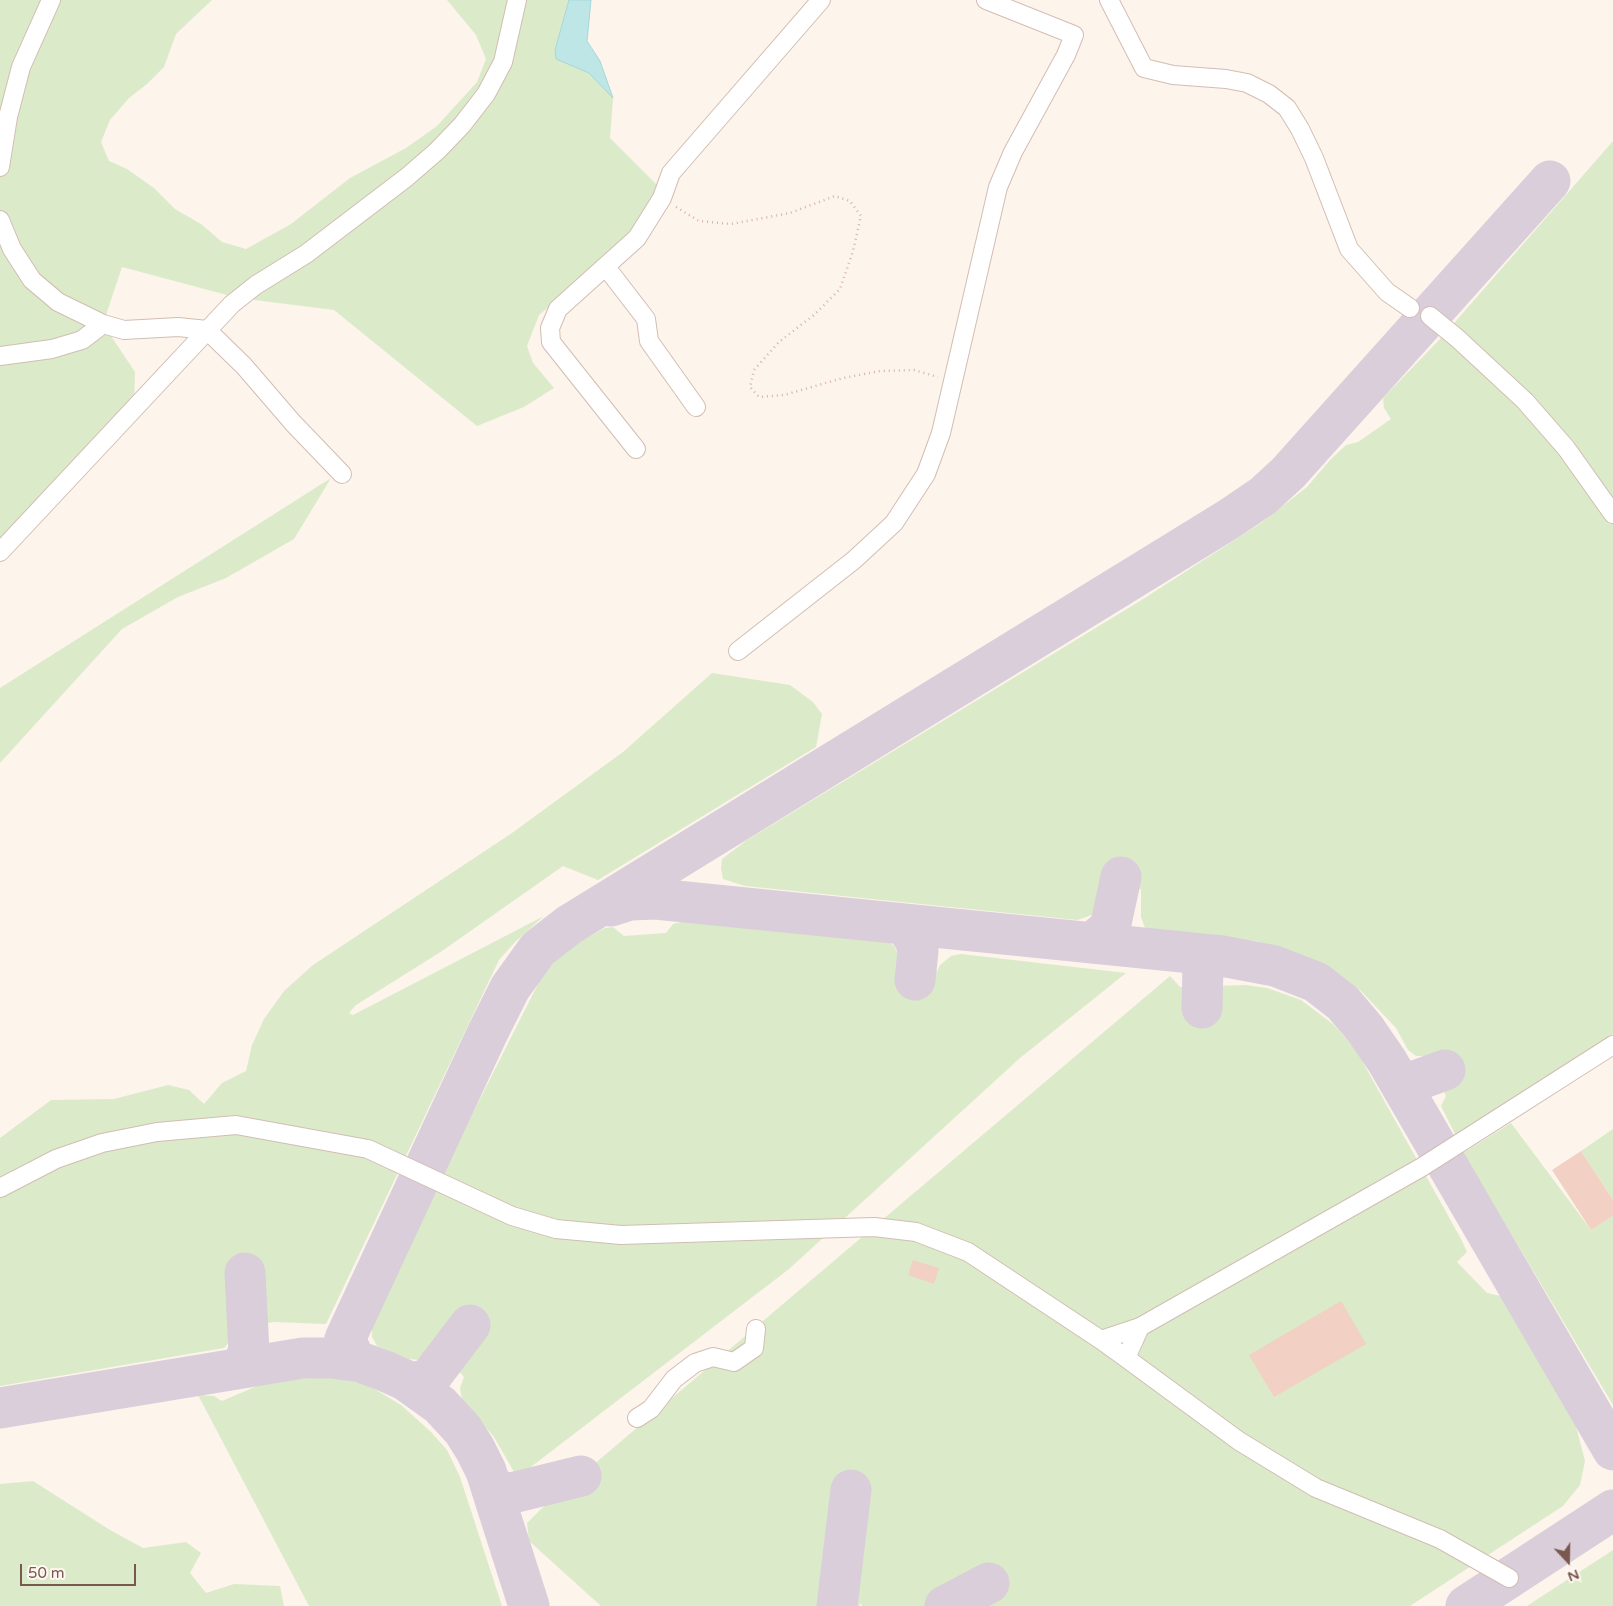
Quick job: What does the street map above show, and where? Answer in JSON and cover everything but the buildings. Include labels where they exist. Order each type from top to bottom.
[{"type":"lane","points":[[0,167],[8,117],[21,68],[51,0]]},
{"type":"lane","points":[[0,552],[232,304],[256,285],[306,254],[437,152],[486,94],[503,62],[517,0]]},
{"type":"lane","points":[[636,449],[551,342],[550,328],[558,310],[637,238],[662,198],[671,173],[822,0]]},
{"type":"lane","points":[[738,651],[854,560],[894,523],[926,474],[941,433],[998,187],[1013,152],[1066,55],[1074,34],[986,0]]},
{"type":"lane","points":[[1109,0],[1144,68],[1174,75],[1226,79],[1247,83],[1269,94],[1287,108],[1314,158],[1349,249],[1387,292],[1410,308]]},
{"type":"lane","points":[[0,220],[12,249],[32,280],[58,302],[103,324],[124,330],[178,327],[207,330],[244,366],[300,430],[342,474]]},
{"type":"lane","points":[[606,267],[646,320],[649,342],[696,407]]},
{"type":"lane","points":[[1430,316],[1525,401],[1566,448],[1613,514]]},
{"type":"lane","points":[[0,356],[52,348],[82,340],[103,324]]},
{"type":"lane","points":[[1101,1340],[1140,1327],[1422,1166],[1613,1045]]},
{"type":"lane","points":[[0,1188],[56,1159],[102,1143],[157,1132],[236,1125],[368,1149],[512,1216],[556,1229],[621,1234],[874,1227],[916,1232],[968,1252],[1101,1340],[1240,1441],[1316,1488],[1440,1539],[1509,1578]]},
{"type":"lane","points":[[1126,1358],[1140,1327]]},
{"type":"lane","points":[[637,1418],[651,1409],[674,1378],[694,1363],[713,1357],[734,1362],[754,1348],[756,1329]]},
{"type":"path","points":[[662,198],[699,221],[715,223],[731,224],[790,213],[835,196],[850,201],[861,216],[853,251],[840,289],[814,315],[779,342],[754,370],[750,387],[759,396],[784,395],[843,378],[880,371],[914,370],[947,379]]},
{"type":"green space","points":[[0,0],[212,0],[176,34],[164,67],[129,98],[110,120],[101,142],[109,161],[127,169],[154,188],[175,209],[201,224],[222,242],[246,249],[291,224],[350,178],[406,148],[437,126],[477,82],[486,59],[476,35],[447,0],[591,0],[587,41],[600,61],[613,98],[610,138],[659,187],[648,215],[607,259],[539,315],[527,346],[533,363],[554,388],[524,407],[477,426],[334,310],[238,298],[122,267],[103,324],[135,372],[134,407],[0,551]]},
{"type":"green space","points":[[1613,141],[1613,1034],[1469,1130],[1455,1134],[1441,1106],[1446,1096],[1426,1056],[1416,1056],[1408,1050],[1396,1028],[1360,990],[1310,958],[1256,941],[1156,933],[1145,928],[1141,917],[1141,889],[1100,885],[1092,915],[1077,920],[745,886],[723,879],[722,859],[747,840],[1140,601],[1261,523],[1307,487],[1330,460],[1346,445],[1358,442],[1391,419],[1384,408],[1383,398],[1442,337]]},
{"type":"green space","points":[[331,478],[294,539],[226,578],[178,597],[122,629],[0,763],[0,688]]},
{"type":"green space","points":[[712,673],[790,685],[813,702],[822,714],[816,747],[598,880],[563,866],[442,951],[356,1005],[349,1013],[353,1015],[544,916],[516,941],[499,960],[326,1324],[273,1322],[233,1330],[232,1339],[224,1348],[0,1386],[0,1138],[51,1100],[114,1099],[168,1085],[189,1090],[204,1104],[222,1083],[246,1071],[252,1045],[264,1019],[284,991],[313,965],[512,833],[623,752]]},
{"type":"green space","points":[[688,920],[888,941],[895,947],[899,958],[898,968],[937,972],[940,965],[951,956],[961,954],[1126,973],[1020,1058],[789,1269],[523,1473],[514,1472],[494,1437],[462,1400],[460,1388],[464,1377],[436,1345],[428,1356],[420,1360],[408,1359],[377,1346],[372,1337],[372,1324],[445,1168],[542,976],[558,958],[583,940],[605,928],[613,927],[624,936],[666,933],[673,924]]},
{"type":"green space","points":[[1170,976],[1180,987],[1246,985],[1267,988],[1301,1000],[1333,1024],[1356,1050],[1461,1239],[1467,1252],[1457,1262],[1487,1293],[1501,1296],[1576,1426],[1585,1461],[1580,1485],[1563,1506],[1410,1606],[862,1606],[861,1603],[859,1606],[601,1606],[529,1541],[527,1523],[540,1510]]},
{"type":"green space","points":[[1511,1123],[1591,1230],[1613,1216],[1613,1405],[1463,1153]]},
{"type":"green space","points":[[1613,1129],[1613,1200],[1581,1151]]},
{"type":"green space","points":[[326,1376],[368,1385],[401,1405],[431,1432],[447,1450],[460,1477],[502,1606],[309,1606],[198,1395],[214,1396],[222,1401],[264,1383]]},
{"type":"green space","points":[[33,1481],[110,1530],[143,1548],[186,1542],[201,1553],[190,1573],[206,1593],[234,1584],[280,1586],[284,1606],[0,1606],[0,1484]]},
{"type":"green space","points":[[1613,1550],[1613,1606],[1527,1606]]},
{"type":"water","points":[[569,0],[591,0],[587,41],[600,61],[613,98],[589,73],[556,59],[555,50]]},
{"type":"taxiway","points":[[354,1358],[345,1339],[487,1034],[510,988],[538,949],[569,925],[1229,519],[1263,496],[1288,473],[1550,181]]},
{"type":"taxiway","points":[[1100,936],[1110,928],[1121,877]]},
{"type":"taxiway","points":[[611,906],[630,900],[656,899],[1222,956],[1275,966],[1316,982],[1343,1003],[1365,1029],[1387,1061],[1613,1450]]},
{"type":"taxiway","points":[[908,930],[915,939],[918,951],[915,980]]},
{"type":"taxiway","points":[[1197,959],[1203,967],[1202,1008]]},
{"type":"taxiway","points":[[1404,1080],[1412,1082],[1445,1070]]},
{"type":"taxiway","points":[[243,1362],[249,1353],[245,1273]]},
{"type":"taxiway","points":[[420,1381],[429,1379],[470,1325]]},
{"type":"taxiway","points":[[0,1408],[303,1358],[332,1358],[360,1362],[385,1371],[405,1380],[440,1405],[463,1430],[475,1449],[486,1471],[529,1606]]},
{"type":"taxiway","points":[[499,1490],[508,1494],[581,1476]]},
{"type":"taxiway","points":[[837,1606],[851,1490]]},
{"type":"taxiway","points":[[1466,1606],[1613,1510]]},
{"type":"taxiway","points":[[945,1606],[989,1583]]}]
